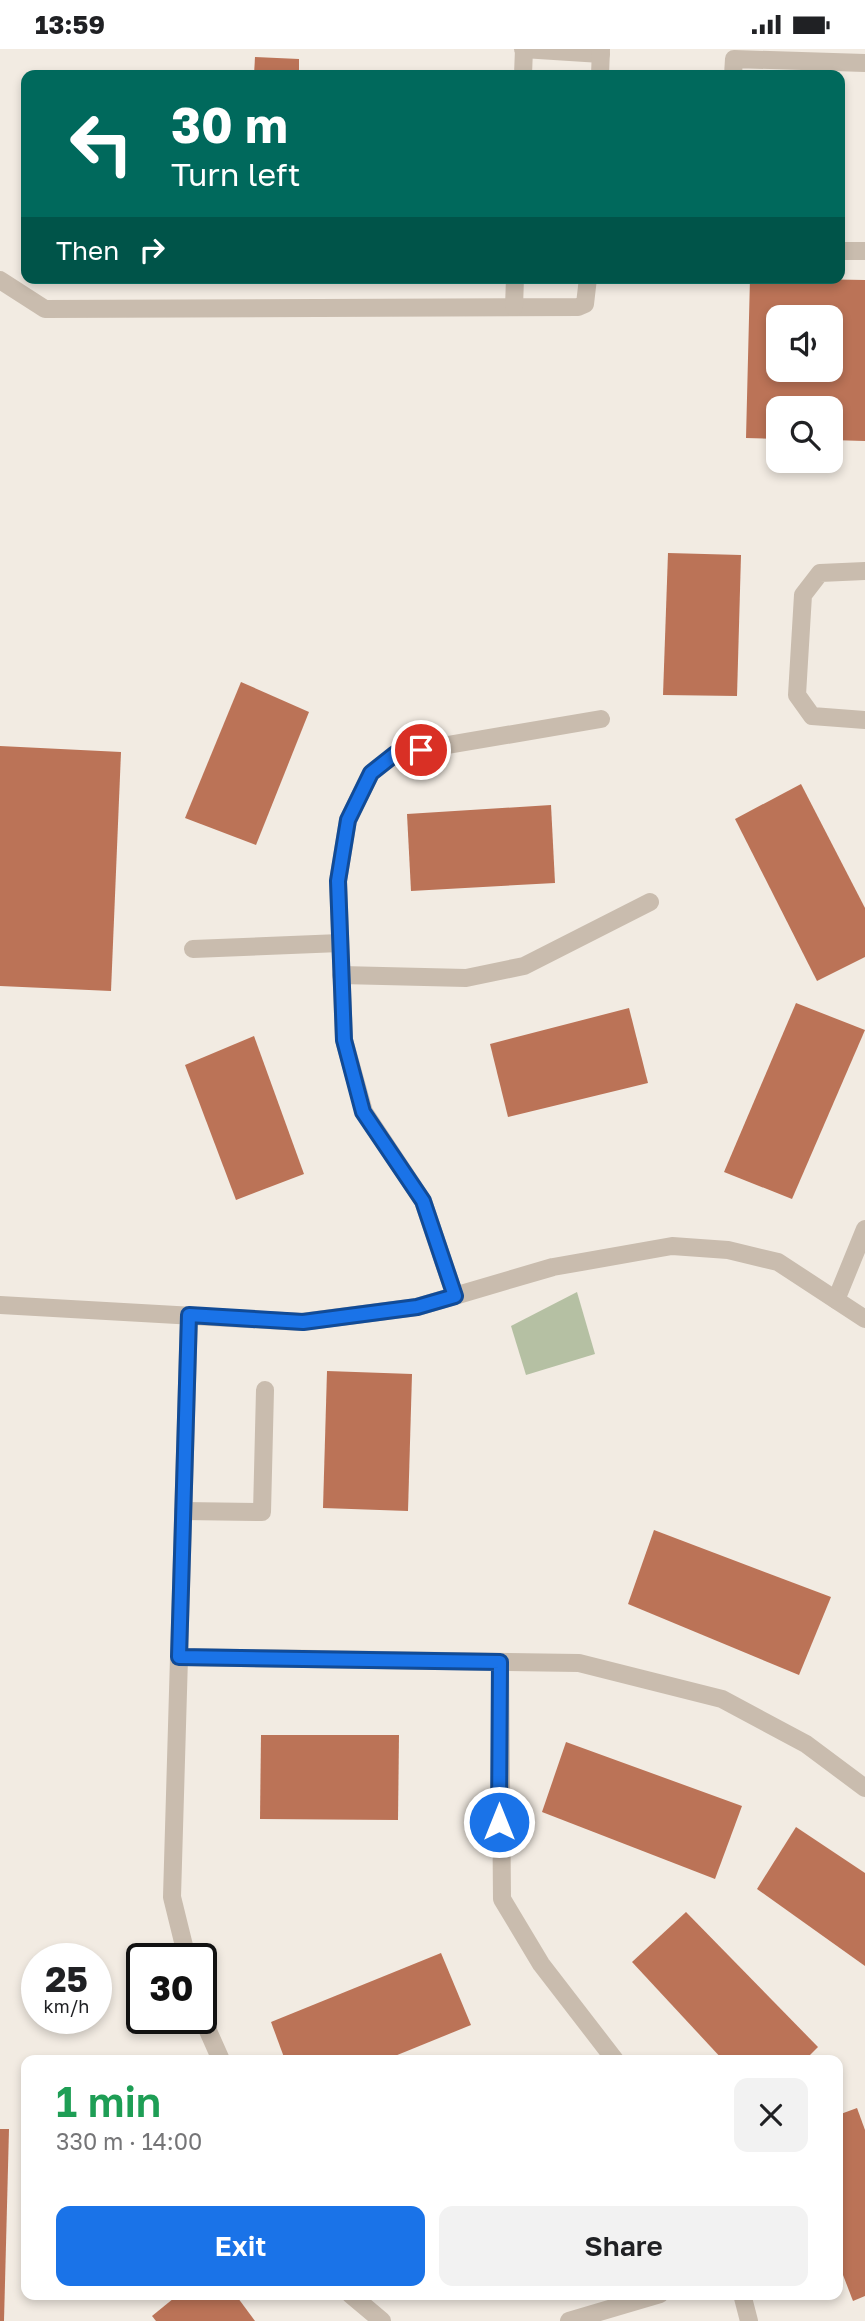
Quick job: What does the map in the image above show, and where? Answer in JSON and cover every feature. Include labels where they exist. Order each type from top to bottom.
[{"type":"street","points":[[523,70],[523,49],[601,51],[600,70]]},
{"type":"street","points":[[733,70],[734,59],[865,63]]},
{"type":"street","points":[[845,251],[865,251]]},
{"type":"street","points":[[0,280],[45,309],[578,307],[585,304],[587,284]]},
{"type":"street","points":[[514,307],[515,284]]},
{"type":"street","points":[[865,571],[820,573],[803,596],[797,695],[812,716],[865,720]]},
{"type":"street","points":[[455,1296],[423,1201],[363,1112],[344,1040],[338,881],[348,820],[371,773],[395,754],[601,719]]},
{"type":"street","points":[[341,975],[466,978],[524,966],[650,902]]},
{"type":"street","points":[[192,949],[340,943]]},
{"type":"street","points":[[836,1300],[865,1229]]},
{"type":"street","points":[[0,1305],[303,1322],[417,1307],[553,1267],[672,1246],[728,1250],[778,1262],[865,1319]]},
{"type":"street","points":[[183,1943],[172,1897],[189,1315]]},
{"type":"street","points":[[183,1511],[262,1512],[265,1390]]},
{"type":"street","points":[[179,1657],[579,1663],[722,1699],[806,1744],[865,1788]]},
{"type":"street","points":[[500,1662],[499,1822],[502,1899],[541,1964],[611,2055]]},
{"type":"street","points":[[209,2034],[219,2055]]},
{"type":"street","points":[[357,2300],[382,2321]]},
{"type":"street","points":[[569,2321],[640,2300]]},
{"type":"street","points":[[744,2300],[749,2321]]},
{"type":"green space","points":[[577,1292],[595,1354],[526,1375],[511,1326]]},
{"type":"building","points":[[255,57],[299,59],[299,70],[254,70]]},
{"type":"building","points":[[845,280],[865,280],[865,441],[843,440],[843,396],[766,396],[766,439],[746,438],[750,284],[845,284]]},
{"type":"building","points":[[668,553],[741,555],[737,696],[663,695]]},
{"type":"building","points":[[241,682],[309,712],[256,845],[185,818]]},
{"type":"building","points":[[0,746],[121,752],[111,991],[0,986]]},
{"type":"building","points":[[801,784],[865,908],[865,957],[817,981],[735,819]]},
{"type":"building","points":[[551,805],[555,883],[411,891],[407,814]]},
{"type":"building","points":[[796,1003],[865,1030],[792,1199],[724,1172]]},
{"type":"building","points":[[629,1008],[648,1083],[508,1117],[490,1044]]},
{"type":"building","points":[[254,1036],[304,1174],[236,1200],[185,1065]]},
{"type":"building","points":[[327,1371],[412,1374],[408,1511],[323,1508]]},
{"type":"building","points":[[654,1530],[831,1597],[799,1675],[628,1604]]},
{"type":"building","points":[[261,1735],[399,1735],[398,1820],[260,1819]]},
{"type":"building","points":[[566,1742],[742,1806],[715,1879],[542,1812]]},
{"type":"building","points":[[796,1827],[865,1873],[865,1966],[757,1889]]},
{"type":"building","points":[[686,1912],[818,2047],[810,2055],[718,2055],[632,1962]]},
{"type":"building","points":[[441,1953],[471,2025],[397,2055],[283,2055],[271,2022]]},
{"type":"building","points":[[857,2108],[865,2130],[865,2296],[853,2301],[843,2275],[843,2113]]},
{"type":"building","points":[[0,2129],[9,2129],[4,2321],[0,2321]]},
{"type":"building","points":[[172,2300],[239,2300],[255,2321],[156,2321],[152,2316]]},
{"type":"route","points":[[421,750],[395,754],[371,773],[348,820],[338,881],[344,1040],[363,1112],[423,1201],[455,1296],[417,1307],[303,1322],[189,1315],[179,1657],[500,1662],[499,1822]]}]
